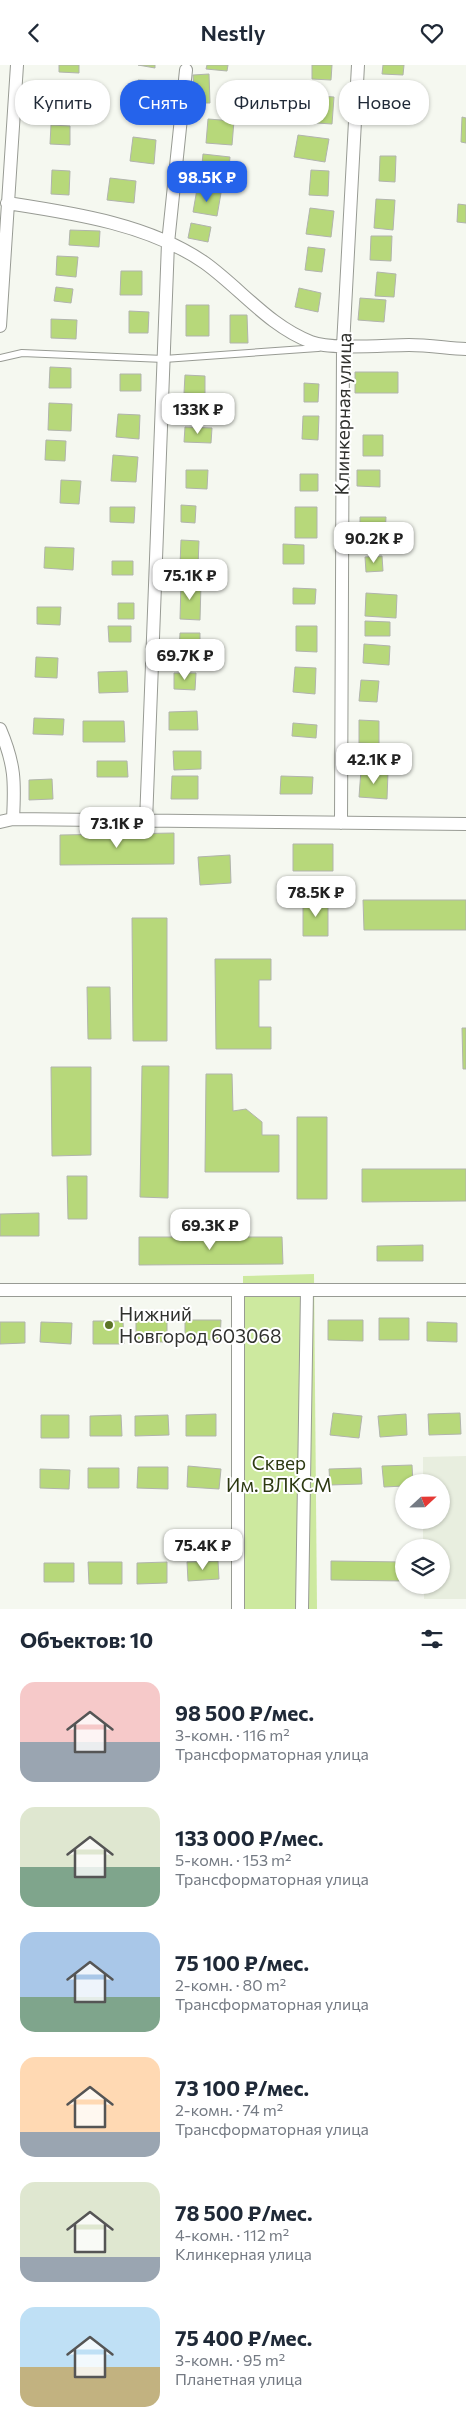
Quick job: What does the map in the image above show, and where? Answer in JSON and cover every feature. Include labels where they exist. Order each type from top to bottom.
[{"type":"street","points":[[0,327],[17,65]]},
{"type":"street","name":"Клинкерная улица","points":[[341,823],[343,346],[358,65]]},
{"type":"street","points":[[146,822],[168,243],[186,69]]},
{"type":"street","points":[[7,203],[88,215],[168,243],[204,263],[254,307],[312,343],[343,346],[412,345],[466,349]]},
{"type":"street","points":[[0,729],[8,747],[15,783],[6,820],[466,824]]},
{"type":"street","points":[[0,1290],[466,1290]]},
{"type":"street","points":[[238,1290],[238,1609]]},
{"type":"street","points":[[302,1609],[307,1291]]},
{"type":"lane","points":[[0,358],[22,353],[164,359],[343,346]]},
{"type":"shaded area","points":[[466,1456],[466,1599],[424,1599],[424,1594],[450,1594],[450,1539],[423,1539],[423,1529],[450,1529],[450,1474],[423,1474],[423,1457]]},
{"type":"green space","name":"Сквер Им. ВЛКСМ","points":[[314,1274],[317,1609],[243,1609],[243,1276]]},
{"type":"building","points":[[59,65],[79,65],[79,73],[59,72]]},
{"type":"building","points":[[138,65],[155,65],[155,68]]},
{"type":"building","points":[[207,65],[228,65],[227,71],[206,69]]},
{"type":"building","points":[[312,65],[332,65],[331,80],[312,79]]},
{"type":"building","points":[[383,65],[404,65],[403,75],[382,74]]},
{"type":"building","points":[[209,74],[210,103],[206,103],[206,80],[193,80],[193,75]]},
{"type":"building","points":[[329,97],[334,97],[332,124],[329,124]]},
{"type":"building","points":[[462,117],[466,118],[466,143],[461,142]]},
{"type":"building","points":[[208,119],[216,120],[216,125],[234,125],[232,145],[206,143]]},
{"type":"building","points":[[51,125],[70,126],[70,145],[50,144]]},
{"type":"building","points":[[298,135],[329,139],[325,162],[294,157]]},
{"type":"building","points":[[133,137],[156,140],[154,164],[130,161]]},
{"type":"building","points":[[203,154],[230,157],[228,178],[201,175]]},
{"type":"building","points":[[380,156],[396,156],[395,182],[379,181]]},
{"type":"building","points":[[52,170],[70,171],[69,195],[51,194]]},
{"type":"building","points":[[311,170],[329,171],[328,196],[309,195]]},
{"type":"building","points":[[110,178],[136,181],[134,203],[107,200]]},
{"type":"building","points":[[197,189],[221,193],[217,216],[193,212]]},
{"type":"building","points":[[376,199],[395,200],[393,230],[374,228]]},
{"type":"building","points":[[458,204],[466,205],[466,223],[457,222]]},
{"type":"building","points":[[310,208],[334,211],[331,237],[306,234]]},
{"type":"building","points":[[191,223],[211,227],[208,242],[188,238]]},
{"type":"building","points":[[70,230],[100,231],[99,247],[69,245]]},
{"type":"building","points":[[371,236],[392,236],[391,261],[370,260]]},
{"type":"building","points":[[308,247],[325,249],[322,272],[305,270]]},
{"type":"building","points":[[57,256],[78,257],[76,277],[56,275]]},
{"type":"building","points":[[121,271],[142,271],[142,295],[120,295]]},
{"type":"building","points":[[377,272],[396,274],[394,297],[375,296]]},
{"type":"building","points":[[56,287],[73,289],[71,303],[54,301]]},
{"type":"building","points":[[299,288],[321,293],[318,312],[295,307]]},
{"type":"building","points":[[360,298],[386,300],[384,322],[358,320]]},
{"type":"building","points":[[186,305],[209,305],[209,336],[186,336]]},
{"type":"building","points":[[129,311],[149,312],[148,333],[129,333]]},
{"type":"building","points":[[230,315],[247,315],[248,343],[230,343]]},
{"type":"building","points":[[51,319],[77,320],[76,339],[51,338]]},
{"type":"building","points":[[50,367],[71,368],[71,388],[49,388]]},
{"type":"building","points":[[355,372],[398,372],[398,393],[355,393]]},
{"type":"building","points":[[120,374],[141,374],[141,391],[120,391]]},
{"type":"building","points":[[185,375],[205,376],[205,394],[184,393]]},
{"type":"building","points":[[304,383],[319,384],[318,402],[304,402]]},
{"type":"building","points":[[49,403],[72,404],[71,431],[48,430]]},
{"type":"building","points":[[118,414],[140,415],[139,439],[116,437]]},
{"type":"building","points":[[303,416],[319,416],[318,440],[302,439]]},
{"type":"building","points":[[185,427],[212,428],[211,443],[184,442]]},
{"type":"building","points":[[363,435],[383,435],[383,456],[363,456]]},
{"type":"building","points":[[46,440],[66,441],[65,461],[45,460]]},
{"type":"building","points":[[113,455],[138,457],[136,482],[111,481]]},
{"type":"building","points":[[186,470],[208,470],[207,489],[186,488]]},
{"type":"building","points":[[357,470],[380,470],[380,487],[357,486]]},
{"type":"building","points":[[300,474],[318,474],[318,491],[300,491]]},
{"type":"building","points":[[61,480],[81,481],[79,504],[60,503]]},
{"type":"building","points":[[181,505],[196,506],[195,523],[181,522]]},
{"type":"building","points":[[110,507],[135,507],[134,523],[110,522]]},
{"type":"building","points":[[295,507],[317,507],[317,538],[295,538]]},
{"type":"building","points":[[360,517],[386,517],[385,536],[360,536]]},
{"type":"building","points":[[181,540],[199,541],[198,566],[180,565]]},
{"type":"building","points":[[283,544],[304,545],[304,564],[283,564]]},
{"type":"building","points":[[45,547],[74,548],[73,570],[44,568]]},
{"type":"building","points":[[382,556],[383,571],[366,572],[365,557]]},
{"type":"building","points":[[112,561],[133,561],[133,575],[112,575]]},
{"type":"building","points":[[181,583],[201,584],[200,620],[180,619]]},
{"type":"building","points":[[293,588],[316,589],[315,604],[293,604]]},
{"type":"building","points":[[366,593],[397,595],[396,618],[365,616]]},
{"type":"building","points":[[118,603],[134,603],[134,619],[118,619]]},
{"type":"building","points":[[37,607],[61,607],[60,625],[37,624]]},
{"type":"building","points":[[365,621],[390,622],[390,636],[365,636]]},
{"type":"building","points":[[108,626],[131,626],[131,642],[109,642]]},
{"type":"building","points":[[296,626],[317,626],[317,652],[296,651]]},
{"type":"building","points":[[180,633],[200,633],[200,653],[179,652]]},
{"type":"building","points":[[364,644],[390,646],[389,665],[363,663]]},
{"type":"building","points":[[36,657],[58,658],[57,678],[35,677]]},
{"type":"building","points":[[295,667],[316,668],[315,694],[293,692]]},
{"type":"building","points":[[127,671],[128,692],[99,693],[98,672]]},
{"type":"building","points":[[174,673],[196,673],[195,690],[174,689]]},
{"type":"building","points":[[361,680],[379,681],[377,702],[359,701]]},
{"type":"building","points":[[197,711],[198,730],[169,730],[169,712]]},
{"type":"building","points":[[34,718],[64,719],[63,735],[33,734]]},
{"type":"building","points":[[359,720],[379,721],[379,744],[359,743]]},
{"type":"building","points":[[83,721],[124,721],[125,742],[83,742]]},
{"type":"building","points":[[293,723],[317,725],[316,738],[292,736]]},
{"type":"building","points":[[173,751],[201,751],[201,769],[174,770]]},
{"type":"building","points":[[97,761],[127,761],[128,777],[97,777]]},
{"type":"building","points":[[361,770],[388,772],[387,799],[359,797]]},
{"type":"building","points":[[172,776],[198,776],[198,799],[171,799]]},
{"type":"building","points":[[281,776],[313,777],[312,794],[280,794]]},
{"type":"building","points":[[52,779],[53,799],[29,800],[29,780]]},
{"type":"building","points":[[174,833],[174,864],[60,865],[60,835]]},
{"type":"building","points":[[293,844],[333,844],[333,871],[293,871]]},
{"type":"building","points":[[230,855],[231,883],[200,885],[198,857]]},
{"type":"building","points":[[363,900],[466,900],[466,930],[364,930]]},
{"type":"building","points":[[303,901],[328,901],[328,936],[303,936]]},
{"type":"building","points":[[132,918],[167,918],[167,1041],[133,1041]]},
{"type":"building","points":[[215,959],[271,959],[271,980],[259,980],[259,1027],[271,1027],[271,1049],[216,1049]]},
{"type":"building","points":[[87,987],[110,987],[111,1039],[88,1039]]},
{"type":"building","points":[[462,1028],[466,1028],[466,1069],[463,1069]]},
{"type":"building","points":[[142,1066],[169,1066],[168,1198],[140,1197]]},
{"type":"building","points":[[51,1067],[91,1067],[91,1155],[52,1156]]},
{"type":"building","points":[[206,1074],[232,1074],[233,1111],[246,1109],[262,1122],[262,1135],[279,1135],[279,1172],[205,1172]]},
{"type":"building","points":[[297,1117],[327,1117],[327,1199],[297,1199]]},
{"type":"building","points":[[362,1169],[466,1169],[466,1201],[362,1202]]},
{"type":"building","points":[[67,1176],[87,1176],[87,1219],[68,1219]]},
{"type":"building","points":[[39,1213],[39,1236],[0,1236],[0,1214]]},
{"type":"building","points":[[139,1237],[282,1237],[283,1264],[139,1265]]},
{"type":"building","points":[[423,1245],[423,1261],[377,1261],[377,1246]]},
{"type":"building","points":[[379,1318],[409,1318],[409,1340],[379,1340]]},
{"type":"building","points":[[185,1320],[221,1320],[220,1340],[185,1340]]},
{"type":"building","points":[[328,1320],[363,1320],[363,1341],[328,1340]]},
{"type":"building","points":[[93,1321],[123,1321],[124,1344],[93,1344]]},
{"type":"building","points":[[136,1321],[167,1321],[167,1342],[136,1342]]},
{"type":"building","points":[[0,1322],[25,1322],[25,1343],[0,1344]]},
{"type":"building","points":[[41,1322],[72,1323],[71,1344],[40,1342]]},
{"type":"building","points":[[427,1322],[457,1323],[457,1342],[427,1341]]},
{"type":"building","points":[[333,1413],[362,1416],[359,1438],[330,1435]]},
{"type":"building","points":[[460,1413],[461,1434],[429,1435],[428,1414]]},
{"type":"building","points":[[216,1414],[216,1436],[186,1436],[186,1415]]},
{"type":"building","points":[[406,1414],[407,1435],[380,1437],[378,1416]]},
{"type":"building","points":[[41,1415],[69,1415],[69,1438],[41,1438]]},
{"type":"building","points":[[121,1415],[122,1436],[90,1436],[90,1416]]},
{"type":"building","points":[[168,1415],[169,1435],[135,1436],[135,1416]]},
{"type":"building","points":[[412,1465],[412,1474],[395,1474],[395,1486],[384,1487],[382,1466]]},
{"type":"building","points":[[188,1466],[221,1469],[219,1489],[187,1487]]},
{"type":"building","points":[[138,1467],[168,1467],[168,1489],[137,1488]]},
{"type":"building","points":[[88,1468],[119,1468],[119,1488],[88,1488]]},
{"type":"building","points":[[361,1468],[362,1484],[330,1485],[329,1469]]},
{"type":"building","points":[[40,1469],[70,1470],[69,1489],[40,1488]]},
{"type":"building","points":[[218,1561],[219,1579],[188,1581],[187,1562]]},
{"type":"building","points":[[331,1561],[395,1562],[395,1581],[331,1580]]},
{"type":"building","points":[[88,1562],[122,1562],[122,1584],[89,1584]]},
{"type":"building","points":[[167,1562],[167,1583],[137,1584],[137,1563]]},
{"type":"building","points":[[44,1563],[74,1563],[74,1582],[44,1582]]},
{"type":"place","name":"Нижний Новгород 603068","points":[[109,1325]]}]
